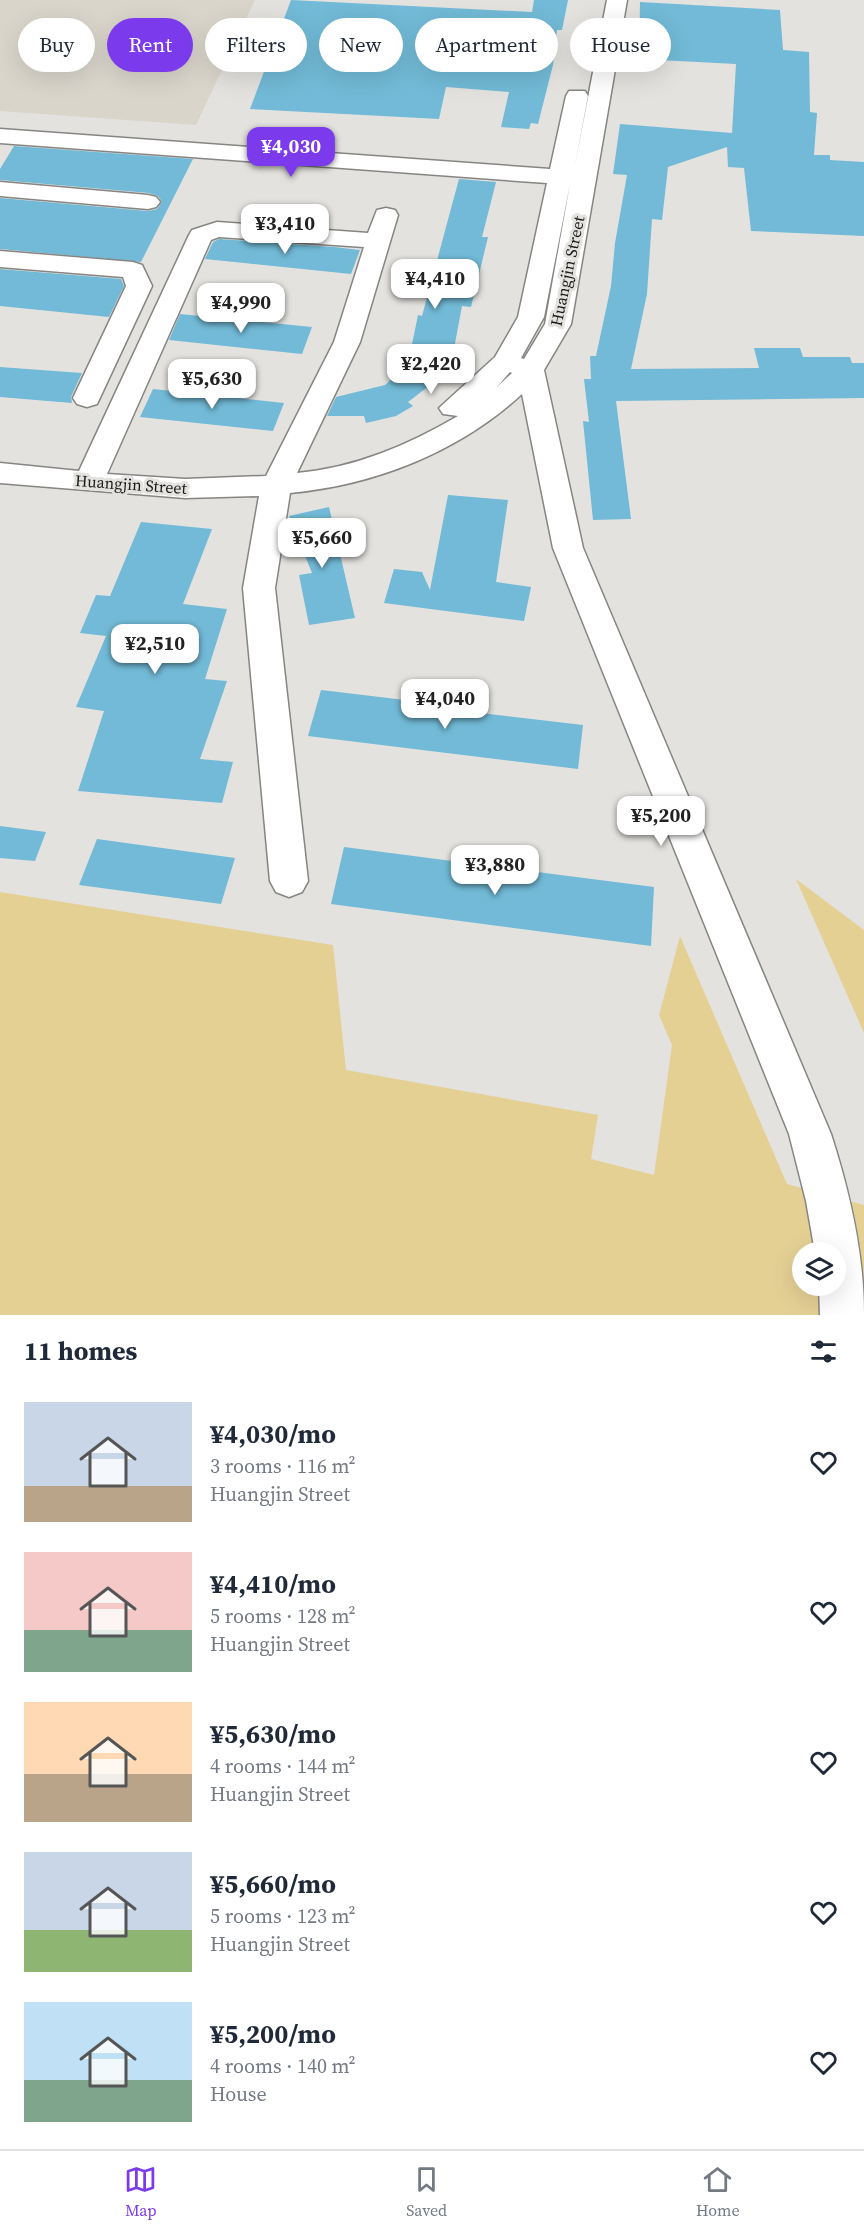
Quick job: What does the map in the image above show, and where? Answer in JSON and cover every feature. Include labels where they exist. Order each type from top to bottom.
[{"type":"street","name":"Huangjin Street","points":[[0,454],[93,473],[216,489],[282,475],[330,478],[377,467],[423,448],[467,423],[503,397],[518,366],[548,348],[558,324],[573,178],[597,0]]},
{"type":"street","name":"Huangjin Street","points":[[573,178],[616,0]]},
{"type":"street","points":[[0,136],[573,178]]},
{"type":"street","points":[[0,189],[148,202]]},
{"type":"street","points":[[289,881],[258,588],[282,475],[347,342],[386,214]]},
{"type":"street","points":[[93,473],[201,235],[217,229],[378,242]]},
{"type":"street","points":[[0,259],[133,270],[139,286],[87,398]]},
{"type":"street","points":[[518,366],[568,548],[810,1134],[822,1171],[838,1240],[843,1315]]},
{"type":"street","name":"Huangjin Street","points":[[0,473],[93,473]]},
{"type":"shaded area","points":[[0,0],[255,0],[247,18],[205,18],[205,72],[221,72],[196,125],[0,111]]},
{"type":"shaded area","points":[[796,879],[864,930],[864,1033]]},
{"type":"shaded area","points":[[0,892],[333,945],[346,1070],[598,1115],[591,1159],[654,1175],[672,1045],[659,1015],[680,936],[787,1184],[864,1205],[864,1315],[0,1315]]},
{"type":"building","points":[[291,0],[532,12],[534,0],[568,0],[562,30],[558,30],[558,18],[415,18],[415,72],[551,72],[538,124],[531,123],[529,129],[501,127],[509,92],[446,87],[439,119],[250,109],[264,72],[307,72],[307,18],[284,18]]},
{"type":"building","points":[[640,2],[780,10],[783,50],[809,52],[810,112],[817,113],[814,155],[830,155],[830,160],[864,162],[864,236],[751,231],[744,168],[728,167],[727,147],[668,167],[662,220],[652,219],[647,294],[631,369],[759,368],[754,348],[800,348],[803,357],[850,357],[852,363],[864,363],[864,398],[616,401],[631,519],[593,520],[583,421],[589,422],[584,379],[591,379],[590,356],[596,356],[611,286],[615,243],[627,175],[613,174],[620,124],[732,133],[736,64],[671,61],[671,18],[640,18]]},
{"type":"building","points":[[14,146],[193,159],[141,262],[0,249],[0,198],[148,211],[157,209],[162,202],[158,196],[149,193],[0,180],[0,169]]},
{"type":"building","points":[[459,179],[496,182],[482,237],[488,237],[471,307],[462,306],[450,370],[408,402],[413,406],[396,416],[366,423],[364,416],[327,416],[336,397],[385,385],[408,364],[418,315],[422,316]]},
{"type":"building","points":[[219,239],[360,250],[351,274],[205,259],[213,242]]},
{"type":"building","points":[[0,269],[121,279],[124,286],[109,317],[0,306]]},
{"type":"building","points":[[180,314],[312,327],[302,354],[169,340]]},
{"type":"building","points":[[0,367],[82,373],[71,397],[72,403],[0,397]]},
{"type":"building","points":[[153,389],[284,403],[273,431],[140,417]]},
{"type":"building","points":[[448,495],[508,500],[496,582],[531,587],[524,621],[384,603],[394,569],[422,572],[430,590]]},
{"type":"building","points":[[329,507],[355,618],[309,625],[299,575],[312,573],[289,516]]},
{"type":"building","points":[[141,522],[212,529],[183,604],[227,609],[205,679],[227,681],[200,759],[233,762],[222,803],[78,791],[104,711],[76,707],[106,636],[80,633],[96,595],[110,596]]},
{"type":"building","points":[[321,690],[405,700],[405,704],[583,725],[578,769],[308,736]]},
{"type":"building","points":[[0,826],[46,832],[35,861],[0,858]]},
{"type":"building","points":[[97,839],[235,858],[221,904],[79,885]]},
{"type":"building","points":[[344,847],[654,887],[651,946],[331,904]]}]
